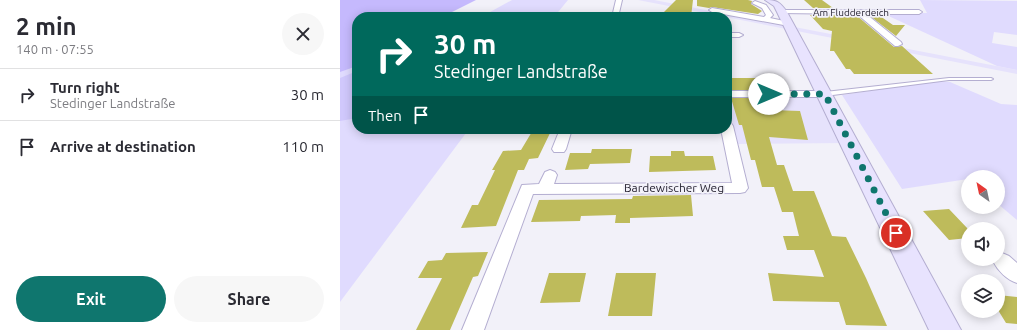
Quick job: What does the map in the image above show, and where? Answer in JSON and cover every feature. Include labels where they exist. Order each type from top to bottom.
[{"type":"main road","points":[[772,12],[825,94],[946,330]]},
{"type":"street","points":[[617,12],[619,0]]},
{"type":"street","name":"Am Fludderdeich","points":[[712,10],[772,12],[919,12]]},
{"type":"street","points":[[859,12],[898,44]]},
{"type":"street","points":[[732,35],[739,35]]},
{"type":"street","points":[[732,94],[825,94]]},
{"type":"street","points":[[559,149],[564,134]]},
{"type":"street","name":"Bardewischer Weg","points":[[473,330],[527,189],[547,182],[740,188],[729,134]]},
{"type":"street","points":[[1005,264],[1017,275]]},
{"type":"lane","points":[[825,94],[949,79],[990,79]]},
{"type":"shaded area","points":[[340,0],[352,12],[352,134],[465,134],[340,302]]},
{"type":"shaded area","points":[[340,0],[476,0],[452,12],[352,12],[352,68],[340,72]]},
{"type":"shaded area","points":[[512,0],[568,0],[558,12],[490,12]]},
{"type":"shaded area","points":[[638,0],[654,0],[716,12],[699,12]]},
{"type":"shaded area","points":[[920,0],[1017,1],[1017,35],[994,32],[992,43],[1017,47],[1017,70],[997,66],[882,13],[927,13]]},
{"type":"shaded area","points":[[732,15],[1017,70],[1017,74],[732,18]]},
{"type":"shaded area","points":[[352,73],[352,119],[340,121],[340,78]]},
{"type":"shaded area","points":[[939,81],[950,82],[1001,104],[1017,105],[1017,220],[1005,210],[1005,170],[961,170],[961,180],[902,189],[842,95]]},
{"type":"shaded area","points":[[732,97],[821,98],[846,143],[737,144],[732,120]]},
{"type":"building","points":[[676,0],[693,0],[692,12],[664,12]]},
{"type":"building","points":[[697,0],[748,0],[752,1],[751,4],[762,11],[758,14],[697,6]]},
{"type":"building","points":[[804,0],[822,0],[833,8],[813,8]]},
{"type":"building","points":[[810,15],[856,15],[894,47],[902,46],[933,74],[854,74],[850,69],[846,69],[834,51],[830,51],[832,31],[823,29]]},
{"type":"building","points":[[870,16],[880,16],[893,25],[905,25],[896,36]]},
{"type":"building","points":[[732,78],[756,78],[761,90],[732,90]]},
{"type":"building","points":[[732,98],[765,98],[770,110],[800,111],[808,140],[769,137],[777,165],[784,165],[793,191],[814,191],[832,236],[846,237],[887,326],[846,325],[839,302],[773,301],[768,273],[824,277],[814,250],[787,250],[783,236],[799,236],[793,212],[782,212],[774,187],[762,187],[755,160],[751,160],[742,125],[739,125]]},
{"type":"building","points":[[531,134],[550,134],[538,158],[529,159],[524,170],[518,170],[496,226],[461,228],[472,205],[478,205],[495,170],[492,170],[503,151],[521,150]]},
{"type":"building","points":[[592,149],[632,149],[630,163],[590,164],[588,169],[565,170],[570,153],[591,153]]},
{"type":"building","points":[[671,151],[684,151],[685,156],[713,156],[716,170],[649,172],[650,156],[671,156]]},
{"type":"building","points":[[691,195],[693,216],[630,218],[630,223],[615,223],[616,215],[581,216],[580,221],[531,222],[539,200],[632,199],[633,196]]},
{"type":"building","points":[[949,209],[961,222],[961,239],[949,240],[923,211]]},
{"type":"building","points":[[488,252],[478,276],[473,277],[450,330],[416,330],[442,278],[418,278],[428,261],[442,260],[446,253]]},
{"type":"building","points":[[549,273],[586,273],[580,302],[540,303]]},
{"type":"building","points":[[616,273],[656,273],[652,316],[608,316]]},
{"type":"building","points":[[1005,296],[1017,297],[1017,324],[1006,323],[1003,318],[1005,318]]},
{"type":"route","points":[[769,94],[825,94],[896,233]]}]
